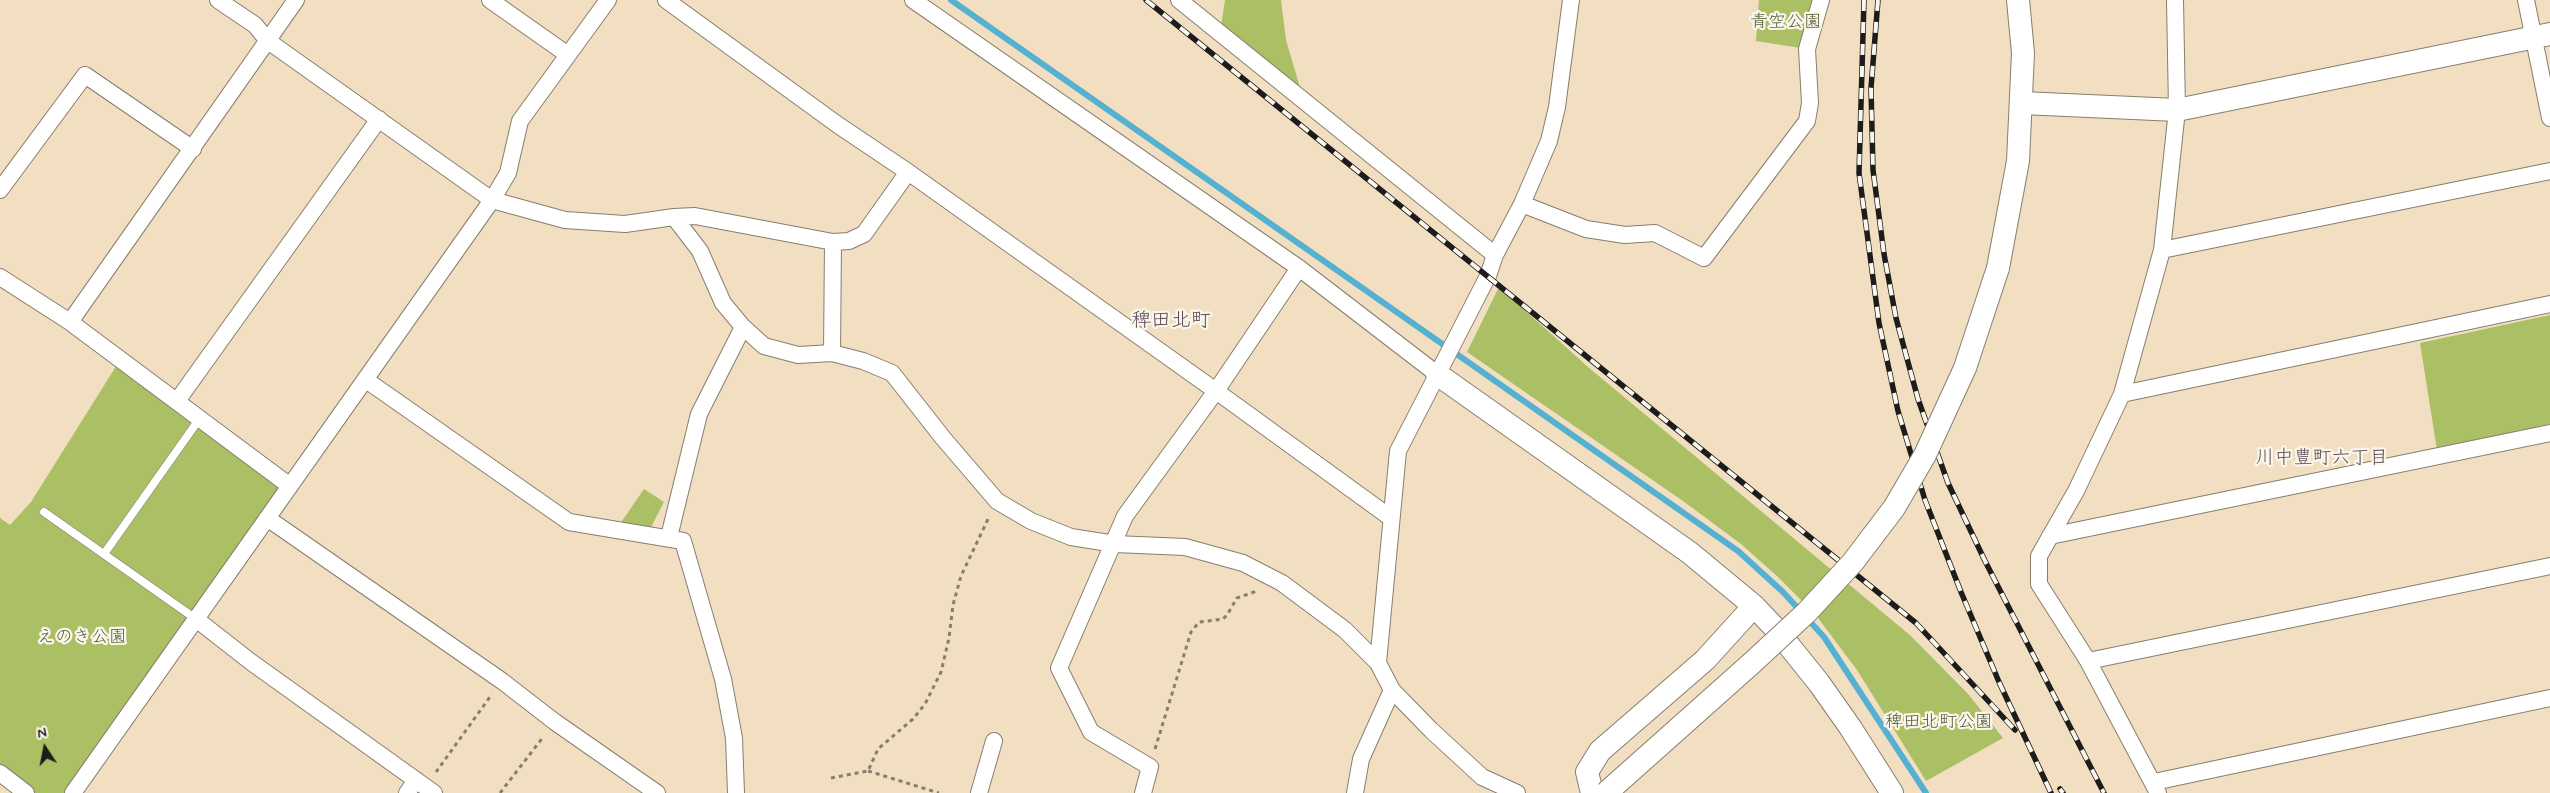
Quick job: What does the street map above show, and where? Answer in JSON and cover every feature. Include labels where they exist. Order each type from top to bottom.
[{"type":"street","points":[[218,0],[255,25],[268,41],[492,200],[565,220],[625,224],[696,216],[833,242],[849,241],[864,234],[908,172]]},
{"type":"street","points":[[70,322],[194,148],[296,0]]},
{"type":"street","points":[[490,0],[568,55]]},
{"type":"street","points":[[73,793],[492,200],[508,173],[520,121],[608,0]]},
{"type":"street","points":[[666,0],[838,125],[908,172],[1391,518]]},
{"type":"street","points":[[913,0],[1440,368],[1690,553],[1754,606],[1774,627],[1819,683],[1892,793]]},
{"type":"street","points":[[1179,0],[1495,255]]},
{"type":"street","points":[[1378,663],[1398,451],[1488,276],[1495,255],[1522,204],[1549,141],[1557,107],[1572,0]]},
{"type":"street","points":[[1522,204],[1586,229],[1625,235],[1655,233],[1704,258],[1807,121],[1810,103],[1807,49],[1821,0]]},
{"type":"street","points":[[1606,793],[1754,662],[1807,612],[1854,562],[1894,508],[1924,455],[1965,368],[1998,268],[2018,161],[2022,103],[2022,53],[2018,0]]},
{"type":"street","points":[[2175,0],[2177,110],[2162,250],[2122,394],[2076,491],[2039,556],[2039,584],[2088,661],[2156,788],[2550,698]]},
{"type":"street","points":[[2526,0],[2542,35],[2550,118]]},
{"type":"street","points":[[2022,103],[2177,110],[2542,35]]},
{"type":"street","points":[[0,190],[85,75],[194,148]]},
{"type":"street","points":[[177,401],[378,119]]},
{"type":"street","points":[[2162,250],[2550,171]]},
{"type":"street","points":[[674,217],[700,251],[723,303],[743,327],[764,346],[798,355],[832,353],[863,361],[892,373],[943,438],[998,501],[1031,521],[1071,537],[1115,544],[1185,547],[1243,563],[1282,583],[1344,630],[1378,663],[1392,690],[1431,730],[1482,777],[1517,793]]},
{"type":"street","points":[[832,353],[833,242]]},
{"type":"street","points":[[1143,793],[1150,766],[1091,732],[1059,668],[1115,544],[1125,516],[1216,391],[1299,268]]},
{"type":"street","points":[[0,277],[70,322],[290,486]]},
{"type":"street","points":[[2122,394],[2550,304]]},
{"type":"street","points":[[669,537],[699,414],[743,327]]},
{"type":"street","points":[[366,380],[569,522],[669,537],[683,541],[723,679],[734,738],[736,793]]},
{"type":"street","points":[[2050,536],[2550,434]]},
{"type":"street","points":[[267,518],[502,681],[554,722],[657,793]]},
{"type":"street","points":[[2088,661],[2550,566]]},
{"type":"street","points":[[1592,793],[1587,772],[1600,751],[1705,660],[1754,606]]},
{"type":"street","points":[[196,619],[412,787],[434,793]]},
{"type":"street","points":[[1355,793],[1361,759],[1392,690]]},
{"type":"street","points":[[979,793],[994,741]]},
{"type":"street","points":[[0,773],[26,793]]},
{"type":"lane","points":[[104,554],[200,418]]},
{"type":"lane","points":[[44,512],[196,619]]},
{"type":"path","points":[[868,771],[878,749],[913,719],[933,690],[941,672],[949,638],[953,605],[961,576],[998,501]]},
{"type":"path","points":[[1150,766],[1180,663],[1195,626],[1199,622],[1216,620],[1227,616],[1237,598],[1282,583]]},
{"type":"path","points":[[412,787],[431,779],[502,681]]},
{"type":"path","points":[[500,793],[554,722]]},
{"type":"path","points":[[831,778],[868,771],[939,793]]},
{"type":"green space","points":[[1225,0],[1281,0],[1286,40],[1304,101],[1220,33]]},
{"type":"green space","name":"青空公園","points":[[1759,0],[1821,0],[1807,49],[1756,41]]},
{"type":"green space","name":"稗田北町公園","points":[[1499,287],[1588,367],[1911,636],[1969,695],[2003,738],[1926,781],[1857,670],[1815,614],[1778,577],[1741,544],[1683,501],[1467,352]]},
{"type":"green space","points":[[2550,315],[2550,424],[2437,450],[2420,343]]},
{"type":"green space","name":"えのき公園","points":[[120,360],[290,486],[70,793],[26,793],[0,773],[0,518],[10,525],[31,502]]},
{"type":"green space","points":[[644,489],[664,502],[650,529],[620,524]]},
{"type":"waterway","points":[[951,0],[1738,551],[1783,592],[1824,637],[1926,793]]},
{"type":"railway","points":[[1146,0],[1916,623],[2015,730]]},
{"type":"railway","points":[[1864,0],[1859,173],[1879,323],[1898,411],[1925,500],[1961,592],[1999,682],[2051,793]]},
{"type":"railway","points":[[1878,0],[1871,88],[1873,170],[1884,254],[1896,318],[1918,399],[1948,483],[1985,561],[2104,793]]},
{"type":"railway","points":[[2060,789],[2063,793]]},
{"type":"district","name":"稗田北町","points":[[1171,322]]},
{"type":"district","name":"川中豊町六丁目","points":[[2322,459]]}]
